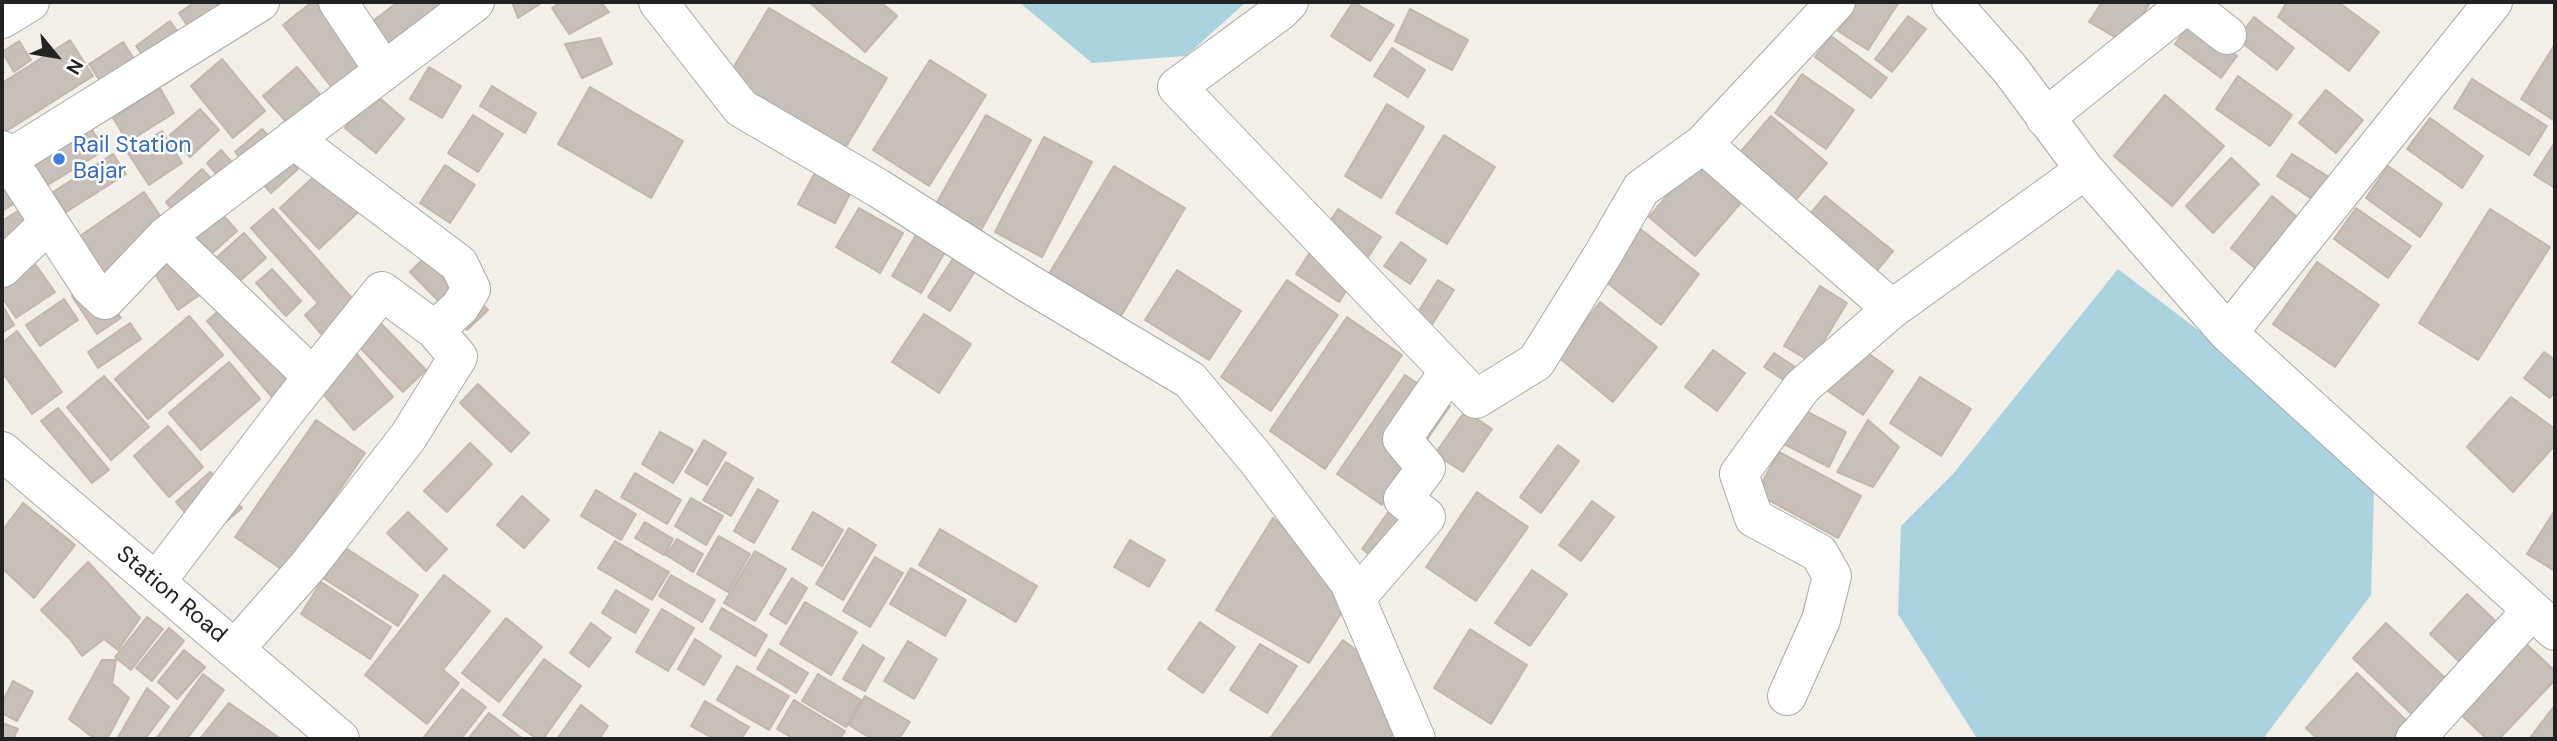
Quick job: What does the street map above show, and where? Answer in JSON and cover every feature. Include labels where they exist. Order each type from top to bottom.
[{"type":"street","points":[[2,19],[30,2]]},
{"type":"street","points":[[260,2],[4,157],[90,286],[105,300],[166,236],[475,2]]},
{"type":"street","points":[[338,2],[384,71]]},
{"type":"street","points":[[658,2],[741,108],[878,188],[1026,282],[1190,380],[1266,471],[1349,582],[1416,739]]},
{"type":"street","points":[[1289,2],[1177,88],[1476,399],[1536,362],[1641,189],[1703,144],[1836,2]]},
{"type":"street","points":[[1951,2],[2010,69],[2085,170],[2228,333],[2543,621],[2415,739]]},
{"type":"street","points":[[2228,333],[2493,2]]},
{"type":"street","points":[[2045,118],[2187,4],[2227,35]]},
{"type":"street","points":[[293,139],[459,264],[471,289],[460,307],[435,330]]},
{"type":"street","points":[[1703,144],[1892,309]]},
{"type":"street","points":[[1787,696],[1821,620],[1832,576],[1819,553],[1754,518],[1740,474],[1802,387],[1892,309],[2085,170]]},
{"type":"street","points":[[2,268],[49,223]]},
{"type":"street","points":[[166,236],[313,377]]},
{"type":"street","points":[[156,582],[382,291],[435,330],[458,357],[400,447],[308,566],[235,649]]},
{"type":"street","points":[[1356,598],[1426,517],[1403,499],[1426,468],[1402,439],[1449,371]]},
{"type":"street","name":"Station Road","points":[[2,450],[340,739]]},
{"type":"water","points":[[1019,2],[1246,2],[1186,56],[1092,63]]},
{"type":"water","points":[[2118,269],[2256,374],[2374,491],[2371,595],[2263,739],[1976,737],[1898,614],[1901,526],[1953,474]]},
{"type":"building","points":[[195,2],[279,2],[204,51],[179,13]]},
{"type":"building","points":[[312,2],[326,2],[381,72],[343,102],[283,25]]},
{"type":"building","points":[[398,2],[458,2],[390,58],[366,26]]},
{"type":"building","points":[[512,2],[543,2],[518,18]]},
{"type":"building","points":[[561,2],[601,2],[609,12],[569,34],[552,8]]},
{"type":"building","points":[[809,2],[881,2],[897,16],[865,52]]},
{"type":"building","points":[[1353,2],[1394,25],[1370,61],[1331,36]]},
{"type":"building","points":[[1857,2],[1899,2],[1868,50],[1838,31]]},
{"type":"building","points":[[2102,2],[2150,3],[2125,43],[2089,22]]},
{"type":"building","points":[[2287,2],[2338,2],[2379,32],[2349,71],[2278,17]]},
{"type":"building","points":[[769,8],[887,78],[844,150],[726,80]]},
{"type":"building","points":[[1410,9],[1468,40],[1452,70],[1395,41]]},
{"type":"building","points":[[1908,16],[1926,29],[1892,72],[1875,59]]},
{"type":"building","points":[[2254,17],[2294,48],[2277,70],[2237,39]]},
{"type":"building","points":[[170,21],[198,60],[164,85],[136,46]]},
{"type":"building","points":[[2190,22],[2237,56],[2221,78],[2175,44]]},
{"type":"building","points":[[1831,36],[1887,78],[1871,98],[1815,57]]},
{"type":"building","points":[[600,38],[612,64],[582,78],[565,44]]},
{"type":"building","points":[[70,40],[93,76],[2,134],[2,83]]},
{"type":"building","points":[[19,41],[31,60],[14,72],[2,52]]},
{"type":"building","points":[[123,42],[143,73],[109,95],[89,64]]},
{"type":"building","points":[[2555,44],[2555,121],[2521,99]]},
{"type":"building","points":[[1392,48],[1425,70],[1408,97],[1374,76]]},
{"type":"building","points":[[222,59],[265,111],[233,138],[191,86]]},
{"type":"building","points":[[930,60],[986,95],[929,186],[873,150]]},
{"type":"building","points":[[297,67],[323,98],[290,126],[263,96]]},
{"type":"building","points":[[429,67],[461,86],[442,118],[410,99]]},
{"type":"building","points":[[1802,74],[1854,110],[1826,149],[1775,113]]},
{"type":"building","points":[[2238,76],[2292,115],[2270,146],[2216,109]]},
{"type":"building","points":[[2472,79],[2547,126],[2529,155],[2454,108]]},
{"type":"building","points":[[492,86],[536,113],[525,133],[480,106]]},
{"type":"building","points":[[590,87],[683,141],[651,198],[558,144]]},
{"type":"building","points":[[160,88],[174,113],[128,142],[113,118]]},
{"type":"building","points":[[2326,90],[2363,120],[2336,153],[2299,123]]},
{"type":"building","points":[[375,94],[404,119],[376,153],[345,128]]},
{"type":"building","points":[[2165,95],[2224,146],[2172,206],[2114,156]]},
{"type":"building","points":[[1387,104],[1424,127],[1381,198],[1345,176]]},
{"type":"building","points":[[200,109],[219,130],[190,157],[170,135]]},
{"type":"building","points":[[473,115],[503,134],[478,172],[448,153]]},
{"type":"building","points":[[986,115],[1031,140],[981,230],[936,204]]},
{"type":"building","points":[[1771,116],[1827,163],[1789,208],[1732,162]]},
{"type":"building","points":[[2430,118],[2483,156],[2462,188],[2407,149]]},
{"type":"building","points":[[90,127],[105,150],[46,186],[32,163]]},
{"type":"building","points":[[262,129],[298,169],[271,193],[235,152]]},
{"type":"building","points":[[162,131],[182,163],[149,185],[128,153]]},
{"type":"building","points":[[1444,135],[1495,167],[1447,244],[1396,213]]},
{"type":"building","points":[[1044,137],[1092,162],[1042,257],[995,232]]},
{"type":"building","points":[[2555,142],[2555,188],[2534,175]]},
{"type":"building","points":[[221,150],[251,184],[236,197],[207,163]]},
{"type":"building","points":[[113,154],[126,174],[66,212],[53,192]]},
{"type":"building","points":[[2292,154],[2329,177],[2315,201],[2277,176]]},
{"type":"building","points":[[334,158],[372,199],[319,249],[280,208]]},
{"type":"building","points":[[2231,158],[2259,184],[2213,233],[2186,206]]},
{"type":"building","points":[[1698,159],[1744,199],[1695,256],[1649,217]]},
{"type":"building","points":[[445,165],[475,185],[450,223],[420,203]]},
{"type":"building","points":[[1114,166],[1185,208],[1121,316],[1049,274]]},
{"type":"building","points":[[2388,166],[2442,204],[2420,237],[2366,198]]},
{"type":"building","points":[[202,169],[227,196],[189,230],[166,202]]},
{"type":"building","points":[[816,171],[852,190],[835,223],[798,204]]},
{"type":"building","points":[[2,183],[32,192],[2,211]]},
{"type":"building","points":[[144,192],[169,229],[100,277],[74,240]]},
{"type":"building","points":[[43,195],[57,217],[2,248],[2,221]]},
{"type":"building","points":[[1825,196],[1893,251],[1871,278],[1803,223]]},
{"type":"building","points":[[2272,196],[2297,217],[2256,269],[2231,248]]},
{"type":"building","points":[[859,208],[903,233],[880,273],[836,247]]},
{"type":"building","points":[[2356,208],[2411,246],[2388,278],[2334,239]]},
{"type":"building","points":[[273,209],[357,304],[322,335],[305,315],[318,303],[251,228]]},
{"type":"building","points":[[1338,209],[1381,237],[1339,302],[1296,274]]},
{"type":"building","points":[[2490,209],[2550,247],[2478,360],[2419,323]]},
{"type":"building","points":[[222,214],[237,231],[200,264],[185,247]]},
{"type":"building","points":[[1635,225],[1699,274],[1661,325],[1597,275]]},
{"type":"building","points":[[244,233],[266,258],[219,299],[198,274]]},
{"type":"building","points":[[916,235],[945,252],[921,293],[892,276]]},
{"type":"building","points":[[1401,242],[1426,260],[1410,284],[1384,266]]},
{"type":"building","points":[[173,246],[204,292],[178,310],[148,263]]},
{"type":"building","points":[[431,251],[488,310],[467,330],[410,272]]},
{"type":"building","points":[[956,254],[977,268],[950,311],[928,297]]},
{"type":"building","points":[[2317,262],[2379,305],[2335,367],[2273,324]]},
{"type":"building","points":[[35,264],[55,292],[16,318],[2,297],[2,287]]},
{"type":"building","points":[[272,269],[301,301],[286,316],[256,283]]},
{"type":"building","points":[[1177,270],[1241,311],[1209,360],[1145,320]]},
{"type":"building","points":[[95,280],[121,318],[97,334],[72,296]]},
{"type":"building","points":[[1287,280],[1338,315],[1271,411],[1221,377]]},
{"type":"building","points":[[1438,280],[1454,290],[1424,337],[1409,327]]},
{"type":"building","points":[[1820,286],[1847,303],[1811,362],[1784,346]]},
{"type":"building","points":[[64,299],[78,320],[40,346],[26,325]]},
{"type":"building","points":[[232,299],[314,395],[289,417],[207,321]]},
{"type":"building","points":[[1600,302],[1657,347],[1613,402],[1557,356]]},
{"type":"building","points":[[2,305],[14,325],[2,333]]},
{"type":"building","points":[[364,306],[426,370],[403,392],[341,328]]},
{"type":"building","points":[[924,314],[971,344],[939,393],[892,362]]},
{"type":"building","points":[[189,316],[223,355],[148,419],[115,379]]},
{"type":"building","points":[[1347,317],[1402,355],[1325,469],[1270,431]]},
{"type":"building","points":[[130,323],[141,339],[98,368],[88,352]]},
{"type":"building","points":[[17,331],[62,392],[32,414],[2,372],[2,343]]},
{"type":"building","points":[[340,334],[393,397],[354,430],[301,368]]},
{"type":"building","points":[[1855,344],[1893,371],[1863,415],[1825,389]]},
{"type":"building","points":[[1713,350],[1745,373],[1717,411],[1685,387]]},
{"type":"building","points":[[2544,352],[2555,360],[2555,391],[2550,398],[2524,378]]},
{"type":"building","points":[[1774,353],[1804,373],[1794,387],[1764,367]]},
{"type":"building","points":[[229,362],[260,399],[201,450],[169,413]]},
{"type":"building","points":[[1405,375],[1450,406],[1382,505],[1337,474]]},
{"type":"building","points":[[104,376],[149,427],[111,460],[67,407]]},
{"type":"building","points":[[1920,377],[1971,409],[1941,456],[1890,423]]},
{"type":"building","points":[[478,384],[529,433],[511,452],[460,403]]},
{"type":"building","points":[[2511,397],[2555,429],[2555,445],[2513,492],[2467,447]]},
{"type":"building","points":[[1798,407],[1846,432],[1829,467],[1780,442]]},
{"type":"building","points":[[58,408],[109,470],[92,483],[41,421]]},
{"type":"building","points":[[1465,411],[1492,429],[1463,472],[1435,454]]},
{"type":"building","points":[[316,420],[365,453],[284,571],[235,537]]},
{"type":"building","points":[[1868,420],[1899,447],[1873,487],[1837,472]]},
{"type":"building","points":[[168,426],[203,467],[169,497],[134,456]]},
{"type":"building","points":[[660,432],[693,450],[673,483],[642,464]]},
{"type":"building","points":[[704,440],[726,453],[707,485],[685,472]]},
{"type":"building","points":[[470,443],[492,464],[447,512],[424,491]]},
{"type":"building","points":[[1558,445],[1579,461],[1541,513],[1520,497]]},
{"type":"building","points":[[1779,452],[1861,496],[1838,538],[1756,493]]},
{"type":"building","points":[[726,462],[753,478],[731,516],[703,500]]},
{"type":"building","points":[[210,472],[242,508],[207,538],[176,502]]},
{"type":"building","points":[[635,473],[681,500],[667,524],[621,497]]},
{"type":"building","points":[[758,489],[778,501],[754,543],[734,531]]},
{"type":"building","points":[[596,490],[636,514],[621,540],[581,516]]},
{"type":"building","points":[[1477,492],[1528,527],[1476,601],[1426,567]]},
{"type":"building","points":[[522,496],[549,520],[524,548],[497,525]]},
{"type":"building","points":[[1399,497],[1432,521],[1395,573],[1362,549]]},
{"type":"building","points":[[691,498],[723,516],[706,545],[675,526]]},
{"type":"building","points":[[1592,501],[1614,517],[1581,561],[1559,545]]},
{"type":"building","points":[[23,503],[75,545],[34,598],[2,568],[2,531]]},
{"type":"building","points":[[2555,510],[2555,571],[2527,554]]},
{"type":"building","points":[[408,512],[447,549],[426,571],[387,533]]},
{"type":"building","points":[[813,512],[843,530],[822,566],[792,549]]},
{"type":"building","points":[[1273,518],[1318,556],[1346,606],[1309,663],[1216,610]]},
{"type":"building","points":[[645,522],[673,539],[664,555],[635,538]]},
{"type":"building","points":[[849,528],[876,545],[843,600],[816,584]]},
{"type":"building","points":[[940,529],[1037,586],[1016,622],[919,565]]},
{"type":"building","points":[[719,536],[750,554],[728,592],[697,574]]},
{"type":"building","points":[[677,539],[703,554],[693,572],[666,555]]},
{"type":"building","points":[[1130,540],[1165,560],[1149,587],[1114,567]]},
{"type":"building","points":[[615,541],[669,572],[652,600],[598,568]]},
{"type":"building","points":[[344,547],[418,595],[398,626],[323,578]]},
{"type":"building","points":[[755,551],[786,569],[755,621],[724,603]]},
{"type":"building","points":[[875,557],[903,573],[870,627],[843,611]]},
{"type":"building","points":[[88,562],[140,618],[118,650],[104,639],[82,656],[70,639],[41,610]]},
{"type":"building","points":[[911,568],[966,600],[945,636],[890,604]]},
{"type":"building","points":[[1532,570],[1567,594],[1530,646],[1495,623]]},
{"type":"building","points":[[444,575],[490,611],[443,670],[459,683],[427,724],[365,675]]},
{"type":"building","points":[[671,575],[715,600],[702,622],[659,596]]},
{"type":"building","points":[[792,578],[807,588],[786,624],[770,614]]},
{"type":"building","points":[[321,582],[391,627],[370,659],[301,614]]},
{"type":"building","points":[[616,590],[649,610],[635,633],[602,613]]},
{"type":"building","points":[[2467,594],[2503,628],[2466,668],[2430,634]]},
{"type":"building","points":[[805,602],[857,632],[831,675],[780,644]]},
{"type":"building","points":[[722,608],[767,635],[755,656],[710,629]]},
{"type":"building","points":[[662,609],[694,628],[668,671],[636,652]]},
{"type":"building","points":[[147,617],[163,629],[131,670],[115,657]]},
{"type":"building","points":[[506,618],[542,647],[499,702],[462,673]]},
{"type":"building","points":[[1200,622],[1235,647],[1203,693],[1168,669]]},
{"type":"building","points":[[591,623],[611,638],[589,667],[570,653]]},
{"type":"building","points":[[2386,623],[2455,687],[2421,723],[2353,658]]},
{"type":"building","points":[[169,628],[184,641],[152,681],[136,668]]},
{"type":"building","points":[[1470,629],[1527,665],[1491,724],[1434,688]]},
{"type":"building","points":[[695,639],[721,656],[704,685],[678,669]]},
{"type":"building","points":[[2521,639],[2555,671],[2555,680],[2499,739],[2487,739],[2455,709]]},
{"type":"building","points":[[1343,640],[1370,661],[1394,732],[1389,739],[1271,737]]},
{"type":"building","points":[[908,641],[937,659],[914,699],[884,681]]},
{"type":"building","points":[[1260,644],[1297,666],[1267,713],[1230,690]]},
{"type":"building","points":[[863,645],[884,658],[865,691],[843,679]]},
{"type":"building","points":[[769,649],[808,673],[796,693],[757,669]]},
{"type":"building","points":[[184,650],[205,667],[177,699],[158,682]]},
{"type":"building","points":[[544,659],[581,686],[543,739],[537,739],[503,715]]},
{"type":"building","points":[[102,660],[116,660],[112,683],[129,698],[107,739],[95,739],[69,719]]},
{"type":"building","points":[[737,666],[789,696],[769,730],[717,700]]},
{"type":"building","points":[[2357,673],[2410,724],[2396,739],[2318,739],[2306,728]]},
{"type":"building","points":[[203,674],[224,690],[187,739],[156,739]]},
{"type":"building","points":[[818,674],[861,700],[846,727],[802,701]]},
{"type":"building","points":[[13,681],[33,692],[17,721],[2,713],[2,703]]},
{"type":"building","points":[[147,688],[169,707],[145,739],[120,739],[118,737]]},
{"type":"building","points":[[462,689],[486,707],[461,739],[423,738]]},
{"type":"building","points":[[865,696],[910,722],[899,739],[872,739],[849,725]]},
{"type":"building","points":[[794,700],[845,731],[840,739],[794,739],[777,729]]},
{"type":"building","points":[[705,701],[749,727],[741,739],[714,739],[691,726]]},
{"type":"building","points":[[229,703],[281,739],[200,739]]},
{"type":"building","points":[[581,705],[608,726],[599,739],[557,739]]},
{"type":"building","points":[[2555,705],[2555,739],[2529,739]]},
{"type":"building","points":[[489,713],[523,739],[468,739]]},
{"type":"building","points":[[2,723],[18,729],[13,739],[2,739]]},
{"type":"place","name":"Rail Station Bajar","points":[[59,159]]}]
